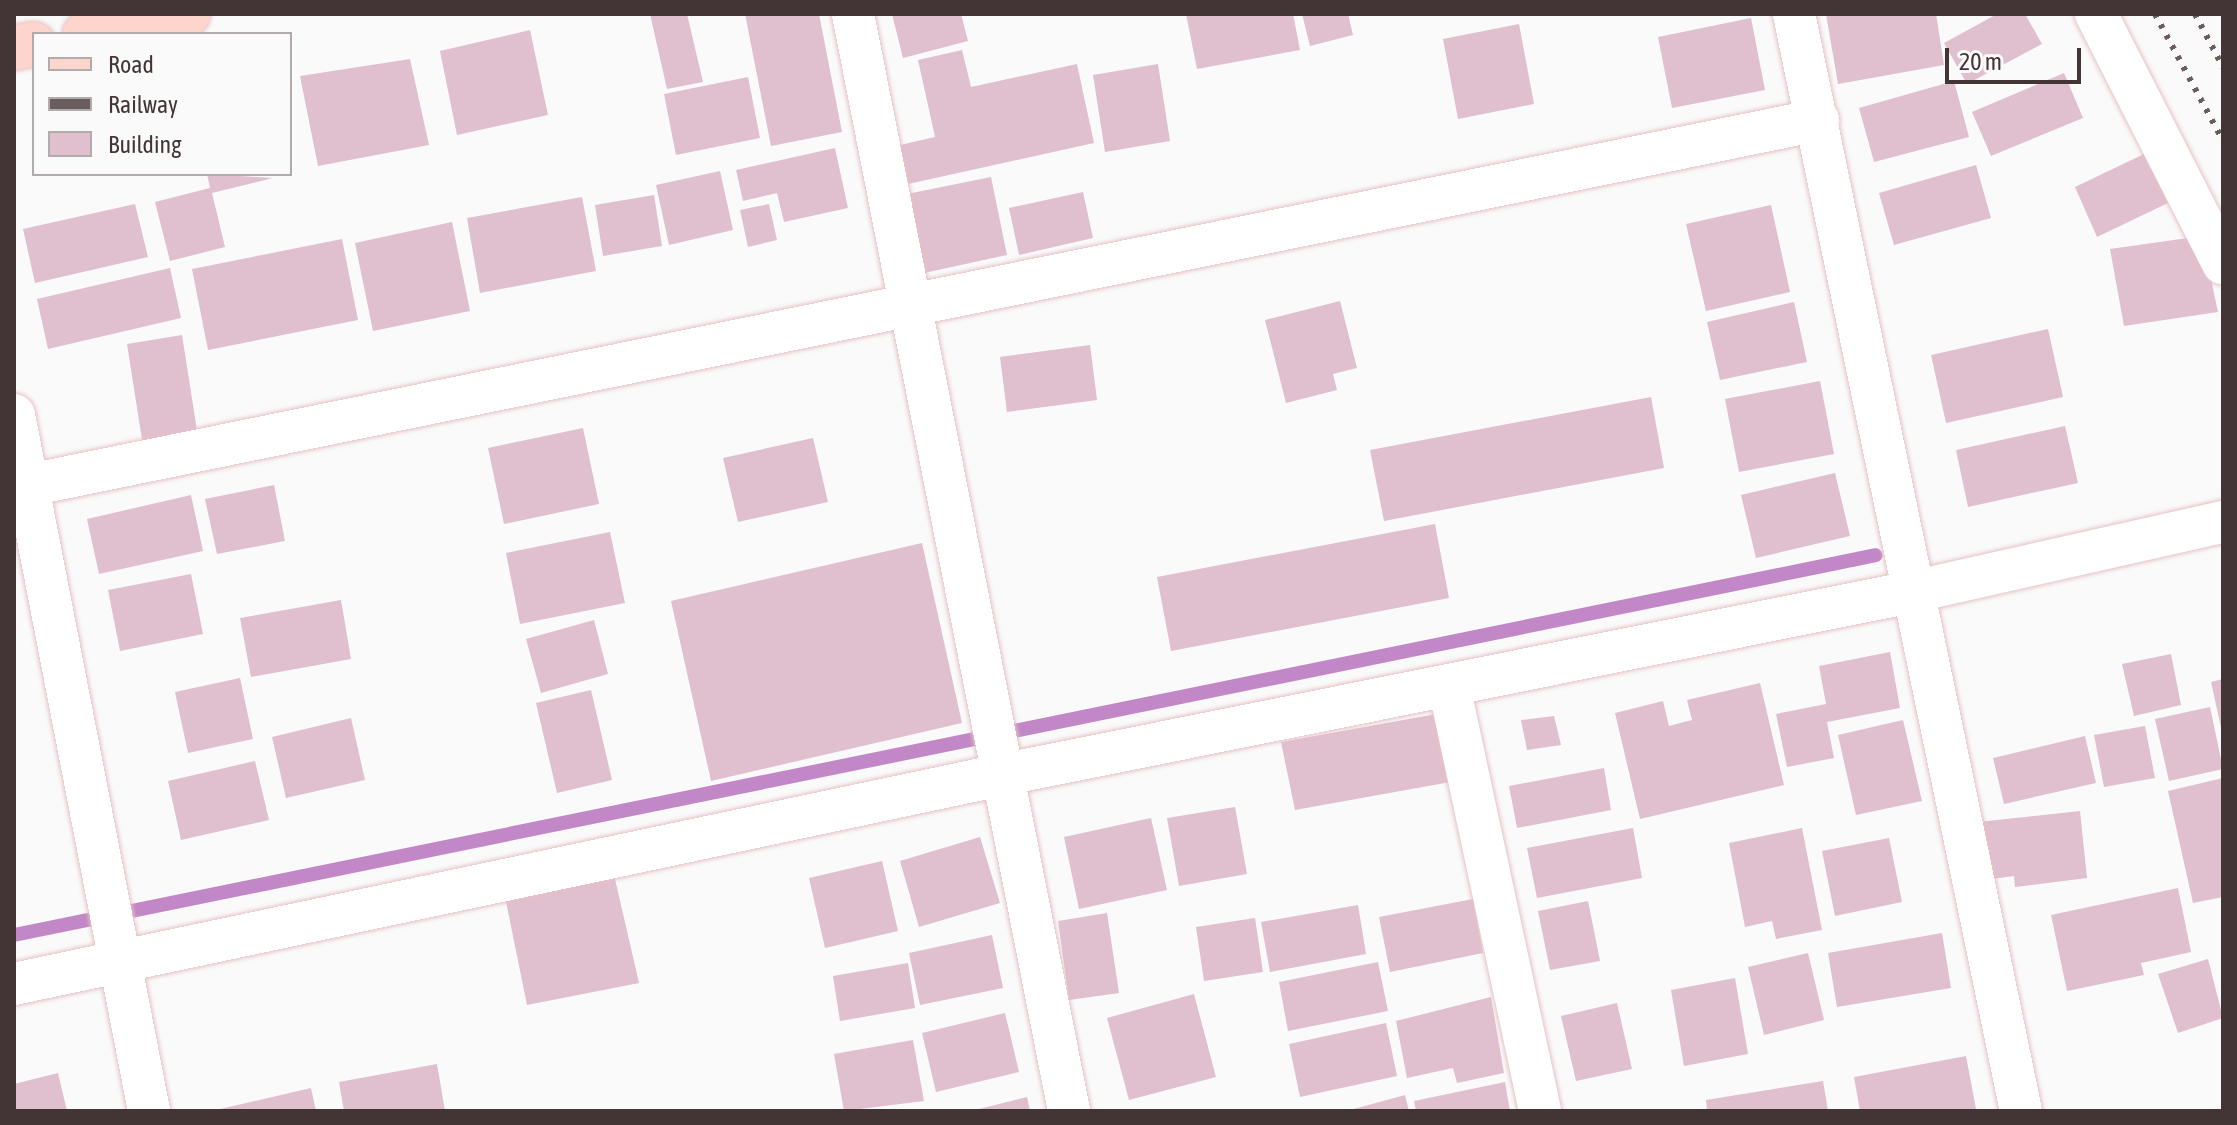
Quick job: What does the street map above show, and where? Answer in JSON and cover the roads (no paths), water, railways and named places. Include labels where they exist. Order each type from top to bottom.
[{"type":"main road","points":[[95,32],[188,14]]},
{"type":"street","points":[[853,14],[1069,1111]]},
{"type":"street","points":[[1794,14],[1916,591],[2021,1111]]},
{"type":"street","points":[[2096,14],[2223,263]]},
{"type":"street","points":[[29,485],[1818,120]]},
{"type":"street","points":[[14,415],[117,962],[149,1111]]},
{"type":"street","points":[[14,984],[1001,775],[1916,591],[2223,522]]},
{"type":"street","points":[[1449,686],[1540,1111]]},
{"type":"waterway","points":[[14,935],[1876,555]]},
{"type":"railway","points":[[2155,14],[2223,141]]},
{"type":"railway","points":[[2195,14],[2223,67]]}]
